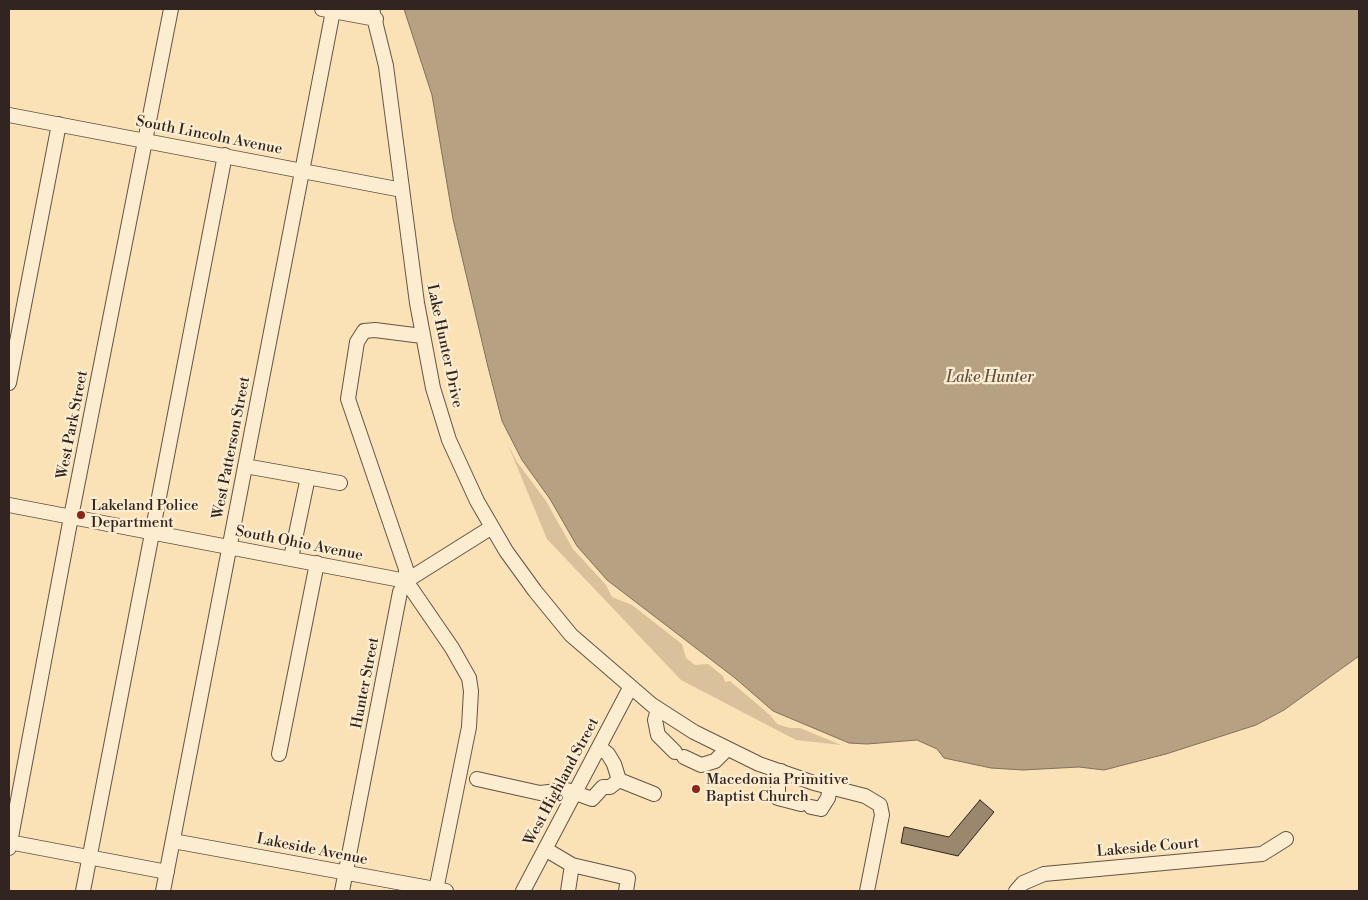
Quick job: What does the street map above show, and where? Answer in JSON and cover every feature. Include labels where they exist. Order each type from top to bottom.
[{"type":"street","name":"West Park Street","points":[[9,844],[71,516],[171,9]]},
{"type":"street","points":[[328,10],[374,14]]},
{"type":"street","name":"West Patterson Street","points":[[164,891],[303,170],[328,10]]},
{"type":"street","name":"Lake Hunter Drive","points":[[374,14],[386,66],[422,336],[433,388],[449,440],[465,478],[492,527],[506,551],[535,592],[572,635],[630,688],[658,709],[727,748],[781,771],[874,800],[880,805],[882,815],[867,891]]},
{"type":"street","name":"South Lincoln Avenue","points":[[9,114],[402,190]]},
{"type":"street","points":[[9,383],[59,124]]},
{"type":"street","points":[[83,891],[154,533],[225,155]]},
{"type":"street","points":[[422,336],[375,330],[364,331],[358,342],[348,390],[351,409],[406,569],[406,581],[452,648],[469,678],[471,692],[469,727],[441,890]]},
{"type":"street","points":[[245,466],[340,483]]},
{"type":"street","points":[[291,558],[308,477]]},
{"type":"street","name":"South Ohio Avenue","points":[[9,505],[406,581]]},
{"type":"street","points":[[406,581],[492,527]]},
{"type":"street","points":[[279,754],[317,563]]},
{"type":"street","name":"Hunter Street","points":[[342,891],[400,592],[406,581]]},
{"type":"street","name":"West Highland Street","points":[[523,891],[630,688]]},
{"type":"street","points":[[658,709],[655,720],[658,735],[680,754],[701,765],[715,761],[727,748]]},
{"type":"street","points":[[599,747],[608,754],[620,780],[654,794]]},
{"type":"street","points":[[781,771],[778,783],[778,798],[821,809],[828,798],[830,787]]},
{"type":"street","points":[[477,779],[540,793],[559,790],[592,800],[602,786],[610,787],[620,780]]},
{"type":"street","name":"Lakeside Avenue","points":[[173,840],[441,890]]},
{"type":"street","name":"Lakeside Court","points":[[1016,891],[1023,883],[1044,874],[1262,854],[1286,840]]},
{"type":"street","points":[[9,844],[167,872]]},
{"type":"street","points":[[545,849],[572,865],[628,878],[626,891]]},
{"type":"street","points":[[568,891],[572,865]]},
{"type":"shaded area","points":[[508,445],[517,462],[546,501],[573,549],[606,585],[612,597],[632,605],[682,644],[686,658],[695,665],[708,664],[723,676],[725,682],[730,681],[771,716],[777,724],[790,728],[800,728],[841,745],[796,740],[681,680],[547,539]]},
{"type":"water","name":"Lake Hunter","points":[[404,9],[1359,9],[1359,656],[1284,710],[1256,725],[1166,754],[1104,770],[1079,767],[1023,770],[991,768],[944,758],[937,749],[917,740],[867,744],[849,743],[773,711],[735,678],[607,580],[577,546],[550,499],[522,460],[502,421],[453,219],[432,95]]},
{"type":"building","points":[[980,800],[994,812],[958,856],[901,843],[904,827],[949,837]]},
{"type":"place","name":"Lakeland Police Department","points":[[81,515]]},
{"type":"place","name":"Macedonia Primitive Baptist Church","points":[[696,789]]}]
